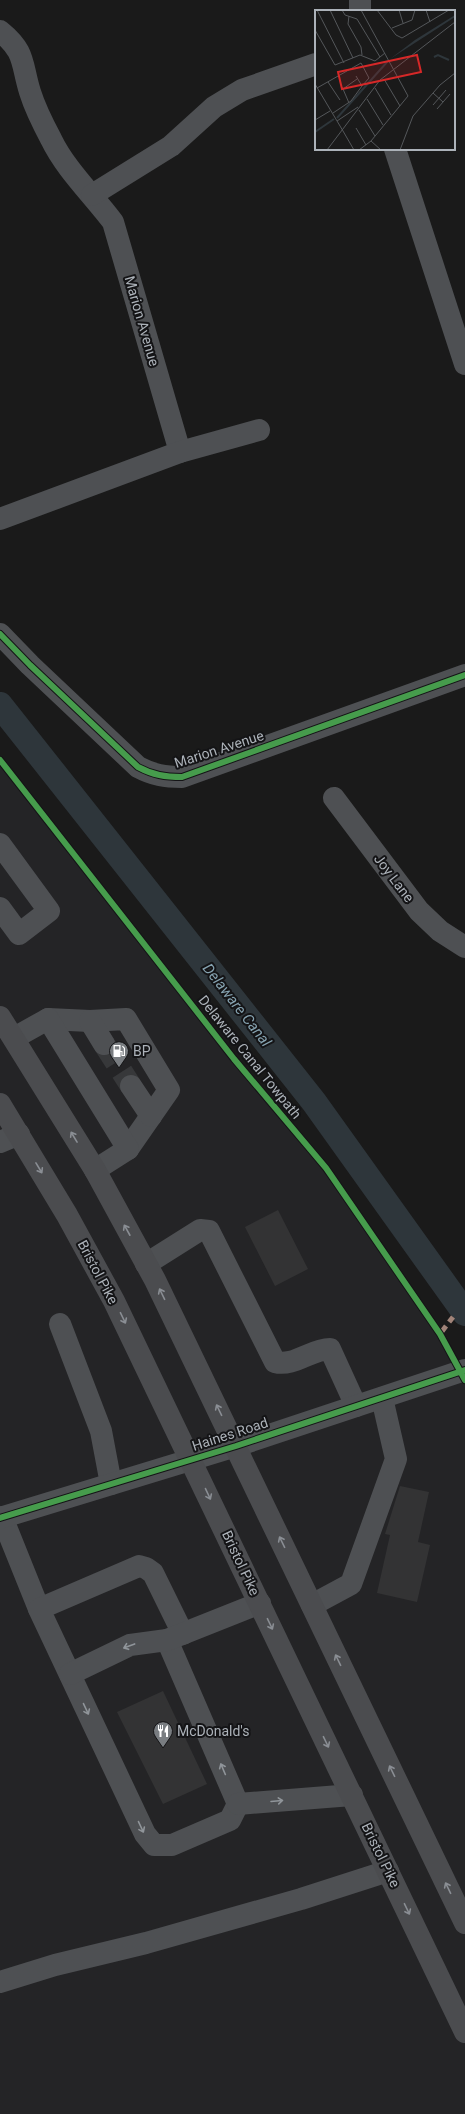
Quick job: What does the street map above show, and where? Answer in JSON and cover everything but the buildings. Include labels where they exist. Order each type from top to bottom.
[{"type":"highway","points":[[0,1017],[94,1170],[146,1264],[236,1446],[465,1924]]},
{"type":"highway","name":"Bristol Pike","points":[[0,1104],[10,1138],[67,1215],[114,1301],[192,1459],[465,2032]]},
{"type":"street","name":"Marion Avenue","points":[[0,31],[14,42],[23,62],[30,92],[51,140],[67,167],[92,195],[113,222],[180,452]]},
{"type":"street","points":[[92,195],[171,146],[214,107],[242,90],[315,64]]},
{"type":"street","points":[[395,150],[465,364]]},
{"type":"street","points":[[0,519],[180,452],[259,430]]},
{"type":"street","name":"Marion Avenue","points":[[0,634],[30,665],[138,767],[151,774],[166,777],[182,776],[465,675]]},
{"type":"street","name":"Joy Lane","points":[[334,798],[419,911],[440,931],[465,947]]},
{"type":"street","points":[[0,844],[49,911],[19,934],[0,908]]},
{"type":"street","points":[[14,1038],[48,1019],[90,1021],[126,1019],[169,1090],[128,1149],[94,1170]]},
{"type":"street","points":[[48,1019],[128,1149]]},
{"type":"street","points":[[90,1021],[104,1044]]},
{"type":"street","points":[[131,1086],[151,1116]]},
{"type":"street","points":[[146,1264],[200,1230],[209,1231],[275,1362],[284,1364],[322,1349],[330,1349],[356,1406]]},
{"type":"street","points":[[60,1324],[101,1431],[111,1484]]},
{"type":"street","name":"Haines Road","points":[[1,1517],[236,1446],[465,1370]]},
{"type":"street","points":[[312,1605],[351,1584],[396,1459],[382,1398]]},
{"type":"street","points":[[1,1517],[39,1609],[145,1834],[154,1845],[172,1845],[230,1820],[238,1804],[175,1637],[153,1573],[146,1568],[139,1566],[39,1609]]},
{"type":"street","points":[[70,1674],[130,1645],[175,1637],[260,1603]]},
{"type":"street","points":[[238,1804],[352,1795]]},
{"type":"street","points":[[0,1982],[55,1965],[146,1943],[293,1901],[388,1871]]},
{"type":"shaded area","points":[[0,760],[364,1223],[440,1334],[465,1380],[465,2114],[0,2114]]},
{"type":"waterway","name":"Delaware Canal","points":[[0,705],[314,1102],[465,1313]]},
{"type":"tunnel","points":[[104,1044],[131,1086]]},
{"type":"marked path","points":[[440,1334],[453,1317]]},
{"type":"cycle path","points":[[0,634],[30,665],[138,767],[154,774],[170,777],[182,777],[465,675]]},
{"type":"cycle path","name":"Delaware Canal Towpath","points":[[0,760],[234,1059],[326,1168],[440,1334],[465,1380]]},
{"type":"cycle path","points":[[0,1518],[236,1446],[465,1370]]},
{"type":"place","name":"BP","points":[[119,1068]]},
{"type":"place","name":"McDonald's","points":[[163,1748]]}]
